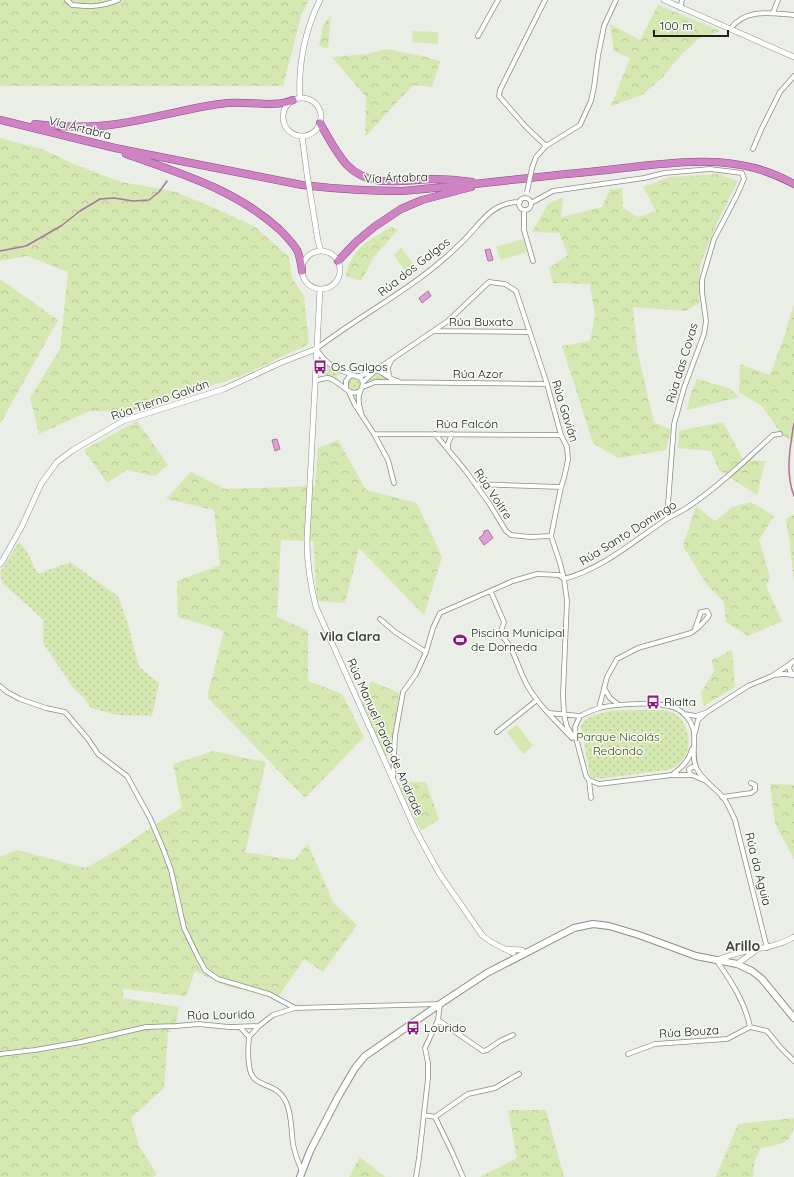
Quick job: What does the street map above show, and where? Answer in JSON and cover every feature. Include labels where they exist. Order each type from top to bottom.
[{"type":"highway","points":[[0,119],[31,124],[83,127],[122,123],[228,103],[254,102],[284,104],[296,99]]},
{"type":"highway","name":"Vía Ártabra","points":[[0,119],[116,148],[302,185],[332,189],[404,191],[689,161],[736,163],[762,169],[794,184]]},
{"type":"highway","points":[[320,123],[337,152],[347,165],[365,178],[385,182],[432,179],[464,180],[484,183]]},
{"type":"highway","points":[[116,148],[125,153],[185,174],[222,191],[266,217],[287,237],[296,249],[300,257],[302,270]]},
{"type":"highway","points":[[338,262],[356,242],[374,227],[401,209],[422,200],[484,183]]},
{"type":"main road","points":[[301,1174],[310,1151],[338,1097],[361,1060],[440,1004],[514,956],[524,954],[574,928],[593,924],[616,928],[686,953],[735,964],[752,971],[770,988],[794,1018]]},
{"type":"street","points":[[67,0],[72,5],[90,7],[107,5],[118,0]]},
{"type":"street","points":[[296,99],[310,23],[320,0]]},
{"type":"street","points":[[478,36],[498,0]]},
{"type":"street","points":[[545,0],[500,90],[499,96],[526,127],[546,146]]},
{"type":"street","points":[[526,198],[532,168],[536,157],[546,146],[580,125],[586,113],[594,87],[604,26],[616,0]]},
{"type":"street","points":[[664,0],[794,57]]},
{"type":"street","points":[[680,8],[682,0]]},
{"type":"street","points":[[773,13],[778,0]]},
{"type":"street","points":[[730,29],[735,23],[753,14],[773,13],[794,15]]},
{"type":"street","points":[[754,149],[761,130],[780,92],[794,76]]},
{"type":"street","points":[[296,99],[310,99],[317,105],[321,114],[320,123],[314,132],[302,136],[296,136],[286,128],[283,122],[284,109],[288,103],[296,99]]},
{"type":"street","points":[[302,136],[318,241],[321,250]]},
{"type":"street","name":"Rúa das Covas","points":[[531,203],[553,191],[644,178],[664,173],[710,169],[742,173],[744,179],[714,239],[702,280],[706,321],[704,334],[684,388],[674,424],[667,518]]},
{"type":"street","points":[[526,198],[522,199],[520,202],[520,207],[524,210],[524,230],[533,261]]},
{"type":"street","points":[[524,210],[530,208],[531,203],[529,199],[526,198]]},
{"type":"street","name":"Rúa dos Galgos","points":[[316,349],[417,281],[463,242],[474,228],[493,209],[503,204],[520,202]]},
{"type":"street","points":[[321,250],[331,254],[338,262],[340,273],[335,283],[325,289],[314,288],[305,281],[302,270],[304,260],[307,256],[321,250]]},
{"type":"street","name":"Rúa Gavián","points":[[359,376],[374,371],[392,360],[448,321],[489,282],[505,284],[516,291],[547,384],[561,434],[566,446],[568,460],[551,536],[564,579],[567,601],[563,694],[564,715]]},
{"type":"street","name":"Rúa Manuel Pardo de Andrade","points":[[320,289],[307,540],[311,589],[316,607],[416,831],[439,873],[482,935],[488,941],[505,949],[517,949]]},
{"type":"street","name":"Rúa Buxato","points":[[433,331],[529,332]]},
{"type":"street","points":[[316,349],[334,368],[359,376],[363,386],[358,404],[361,412]]},
{"type":"street","name":"Rúa Tierno Galván","points":[[0,564],[22,526],[41,484],[57,462],[73,450],[123,421],[224,389],[280,363],[316,349]]},
{"type":"street","points":[[389,378],[388,367],[392,360]]},
{"type":"street","name":"Rúa Gavián","points":[[363,386],[374,371]]},
{"type":"street","name":"Rúa Azor","points":[[374,371],[382,372],[395,381],[408,383]]},
{"type":"street","points":[[353,375],[346,381],[348,390],[355,405],[361,412],[388,460],[394,483]]},
{"type":"street","points":[[315,381],[323,378],[329,378],[348,390],[356,393],[363,386]]},
{"type":"street","name":"Rúa Azor","points":[[363,386],[375,382],[547,384]]},
{"type":"street","name":"Rúa Falcón","points":[[374,434],[561,434]]},
{"type":"street","name":"Rúa Voitre","points":[[434,434],[476,484],[489,502],[506,531],[511,535],[530,537],[551,536]]},
{"type":"street","points":[[448,450],[448,444],[452,434]]},
{"type":"street","name":"Rúa Santo Domingo","points":[[564,579],[579,575],[612,558],[667,518],[684,510],[721,482],[773,435],[780,434]]},
{"type":"street","points":[[476,484],[561,487]]},
{"type":"street","points":[[393,780],[395,736],[403,692],[416,674],[426,652],[433,628],[440,613],[513,582],[536,574],[559,575],[564,579]]},
{"type":"street","points":[[491,592],[504,622],[500,634],[510,647],[526,683],[537,700],[578,744]]},
{"type":"street","points":[[599,708],[607,677],[618,659],[638,648],[685,636],[690,633],[699,626],[708,617],[706,611],[702,611],[700,614],[695,629]]},
{"type":"street","points":[[380,619],[394,632],[426,652]]},
{"type":"street","points":[[792,662],[789,670],[794,675]]},
{"type":"street","points":[[672,775],[680,769],[691,756],[698,720],[707,712],[748,686],[772,676],[792,662]]},
{"type":"street","points":[[772,676],[784,674],[794,675]]},
{"type":"street","points":[[0,686],[6,692],[20,699],[46,708],[65,712],[88,739],[98,754],[127,776],[150,818],[162,846],[171,870],[184,928],[205,970],[218,979],[269,994],[295,1008]]},
{"type":"street","points":[[604,687],[610,698],[620,705]]},
{"type":"street","points":[[497,732],[537,700]]},
{"type":"street","points":[[549,713],[580,716],[599,708],[620,705],[661,705],[696,716],[707,712]]},
{"type":"street","name":"Rúa da Aguia","points":[[683,713],[693,728],[694,758],[696,767],[729,807],[739,834],[767,948]]},
{"type":"street","points":[[564,715],[567,727],[576,738]]},
{"type":"street","points":[[580,716],[575,727],[576,738],[586,776],[589,780],[591,798]]},
{"type":"street","points":[[690,775],[689,769],[696,767]]},
{"type":"street","name":"Rúa da Aguia","points":[[589,780],[599,784],[672,775],[690,775],[706,781]]},
{"type":"street","points":[[722,797],[751,793],[755,790],[755,785],[751,783]]},
{"type":"street","points":[[794,937],[783,943],[767,948],[717,960],[747,1014],[750,1027],[768,1031],[781,1048],[794,1061]]},
{"type":"street","name":"Rúa Manuel Pardo de Andrade","points":[[505,949],[514,956]]},
{"type":"street","points":[[514,956],[514,950],[517,949],[522,950],[524,954]]},
{"type":"street","points":[[737,954],[734,957],[735,964],[758,949]]},
{"type":"street","points":[[737,954],[744,958],[745,965],[752,971]]},
{"type":"street","points":[[416,1177],[428,1078],[428,1063],[425,1048],[438,1020],[440,1004]]},
{"type":"street","name":"Rúa Lourido","points":[[0,1054],[81,1042],[146,1027],[198,1024],[229,1027],[259,1026],[273,1015],[295,1008],[440,1004]]},
{"type":"street","points":[[438,1020],[483,1051],[513,1035]]},
{"type":"street","points":[[259,1026],[249,1037],[248,1060],[252,1076],[281,1093],[287,1104],[293,1146],[301,1174]]},
{"type":"street","points":[[240,1027],[249,1037]]},
{"type":"street","name":"Rúa Bouza","points":[[628,1054],[655,1044],[727,1039],[750,1027]]},
{"type":"street","points":[[424,1116],[435,1117],[468,1094],[495,1088],[519,1074]]},
{"type":"street","points":[[435,1117],[463,1177]]},
{"type":"green space","points":[[0,0],[309,0],[301,16],[283,86],[0,86]]},
{"type":"green space","points":[[658,5],[721,31],[698,39],[680,56],[662,78],[642,95],[611,106],[630,58],[614,51],[610,24],[640,40]]},
{"type":"green space","points":[[331,15],[328,49],[319,46],[323,25]]},
{"type":"green space","points":[[413,31],[438,32],[438,44],[412,42]]},
{"type":"green space","points":[[386,49],[440,61],[432,87],[413,85],[365,137],[366,97],[332,57],[368,54]]},
{"type":"green space","points":[[0,138],[42,149],[74,164],[121,182],[173,191],[254,226],[289,257],[292,278],[304,296],[309,344],[241,376],[128,412],[90,411],[39,434],[30,398],[60,349],[68,272],[27,256],[0,261]]},
{"type":"green space","points":[[719,174],[738,181],[717,223],[700,265],[699,303],[686,311],[633,307],[637,349],[654,422],[671,430],[666,450],[618,458],[593,443],[562,346],[590,341],[595,315],[590,284],[553,283],[549,268],[568,255],[559,233],[532,232],[548,204],[563,197],[561,217],[602,207],[610,189],[622,188],[623,208],[638,217],[656,211],[643,187],[669,177]]},
{"type":"green space","points":[[391,227],[398,230],[374,257],[361,281],[346,276],[352,258],[357,251],[368,241]]},
{"type":"green space","points":[[523,239],[527,252],[501,260],[496,247]]},
{"type":"green space","points":[[401,247],[416,268],[407,274],[394,255]]},
{"type":"green space","points":[[0,279],[58,320],[0,424]]},
{"type":"green space","points":[[794,303],[794,442],[783,436],[761,405],[739,393],[740,364],[770,375],[783,340]]},
{"type":"green space","points":[[322,361],[330,369],[339,373],[336,378],[321,374]]},
{"type":"green space","points":[[377,373],[384,375],[389,381],[376,380],[368,382],[371,377]]},
{"type":"green space","points":[[354,378],[359,380],[361,385],[359,390],[354,392],[349,390],[347,385],[349,380]]},
{"type":"green space","points":[[697,379],[729,388],[740,397],[687,410],[690,396]]},
{"type":"green space","points":[[137,421],[168,465],[155,476],[126,470],[107,483],[84,450]]},
{"type":"green space","points":[[723,422],[743,459],[765,461],[757,495],[719,470],[711,451],[678,448],[679,431]]},
{"type":"green space","points":[[338,440],[366,490],[417,503],[442,557],[424,615],[359,548],[345,603],[317,601],[313,541],[281,540],[277,617],[308,631],[308,681],[342,694],[364,737],[305,798],[207,697],[224,631],[178,617],[177,581],[220,565],[214,510],[166,499],[191,472],[225,489],[315,486],[318,448]]},
{"type":"green space","points":[[751,502],[774,516],[759,540],[770,577],[766,586],[782,621],[748,636],[726,622],[724,602],[707,585],[683,546],[696,506],[715,521],[732,507]]},
{"type":"green space","points":[[794,514],[794,585],[786,519]]},
{"type":"green space","points":[[19,542],[26,550],[38,574],[70,562],[118,596],[128,624],[139,667],[159,683],[152,716],[118,715],[91,708],[84,698],[72,686],[43,643],[43,619],[2,583],[0,572]]},
{"type":"green space","points":[[732,650],[735,687],[704,706],[701,693],[714,671],[712,660]]},
{"type":"green space","points":[[371,681],[399,693],[391,751],[386,757],[362,703]]},
{"type":"green space","name":"Parque Nicolás Redondo","points":[[617,710],[664,710],[678,716],[688,732],[689,742],[683,760],[676,766],[667,770],[598,779],[591,777],[581,726],[592,716]]},
{"type":"green space","points":[[517,725],[533,746],[523,754],[507,732]]},
{"type":"green space","points":[[213,751],[266,762],[245,852],[294,860],[308,844],[333,902],[357,925],[323,972],[304,959],[279,996],[256,993],[226,986],[195,971],[186,996],[123,989],[123,998],[179,1007],[176,1023],[168,1033],[164,1088],[131,1118],[139,1146],[157,1174],[153,1177],[0,1177],[0,857],[17,850],[86,868],[119,849],[182,807],[173,764]]},
{"type":"green space","points":[[398,782],[426,782],[439,819],[421,831]]},
{"type":"green space","points":[[770,784],[794,785],[794,859],[775,824]]},
{"type":"green space","points":[[508,1110],[546,1110],[564,1177],[480,1177],[517,1158]]},
{"type":"green space","points":[[794,1118],[792,1133],[789,1138],[781,1144],[761,1148],[755,1159],[753,1177],[716,1177],[738,1124]]},
{"type":"green space","points":[[360,1157],[385,1177],[349,1177]]},
{"type":"shaded area","points":[[490,249],[493,260],[488,261],[485,250]]},
{"type":"shaded area","points":[[428,291],[431,296],[422,303],[419,298]]},
{"type":"shaded area","points":[[277,439],[280,449],[275,451],[272,440]]},
{"type":"shaded area","points":[[488,530],[493,538],[484,545],[479,538],[483,535],[484,531]]},
{"type":"waterway","points":[[0,251],[26,246],[61,226],[80,211],[100,199],[114,198],[133,201],[149,200],[159,192],[167,181]]},
{"type":"waterway","points":[[794,423],[789,460],[791,487],[794,496]]},
{"type":"place","name":"Os Galgos","points":[[320,367]]},
{"type":"place","name":"Piscina Municipal de Dorneda","points":[[460,640]]},
{"type":"place","name":"Rialta","points":[[653,702]]},
{"type":"place","name":"Lourido","points":[[413,1028]]},
{"type":"district","name":"Vila Clara","points":[[350,636]]},
{"type":"district","name":"Arillo","points":[[743,946]]}]
